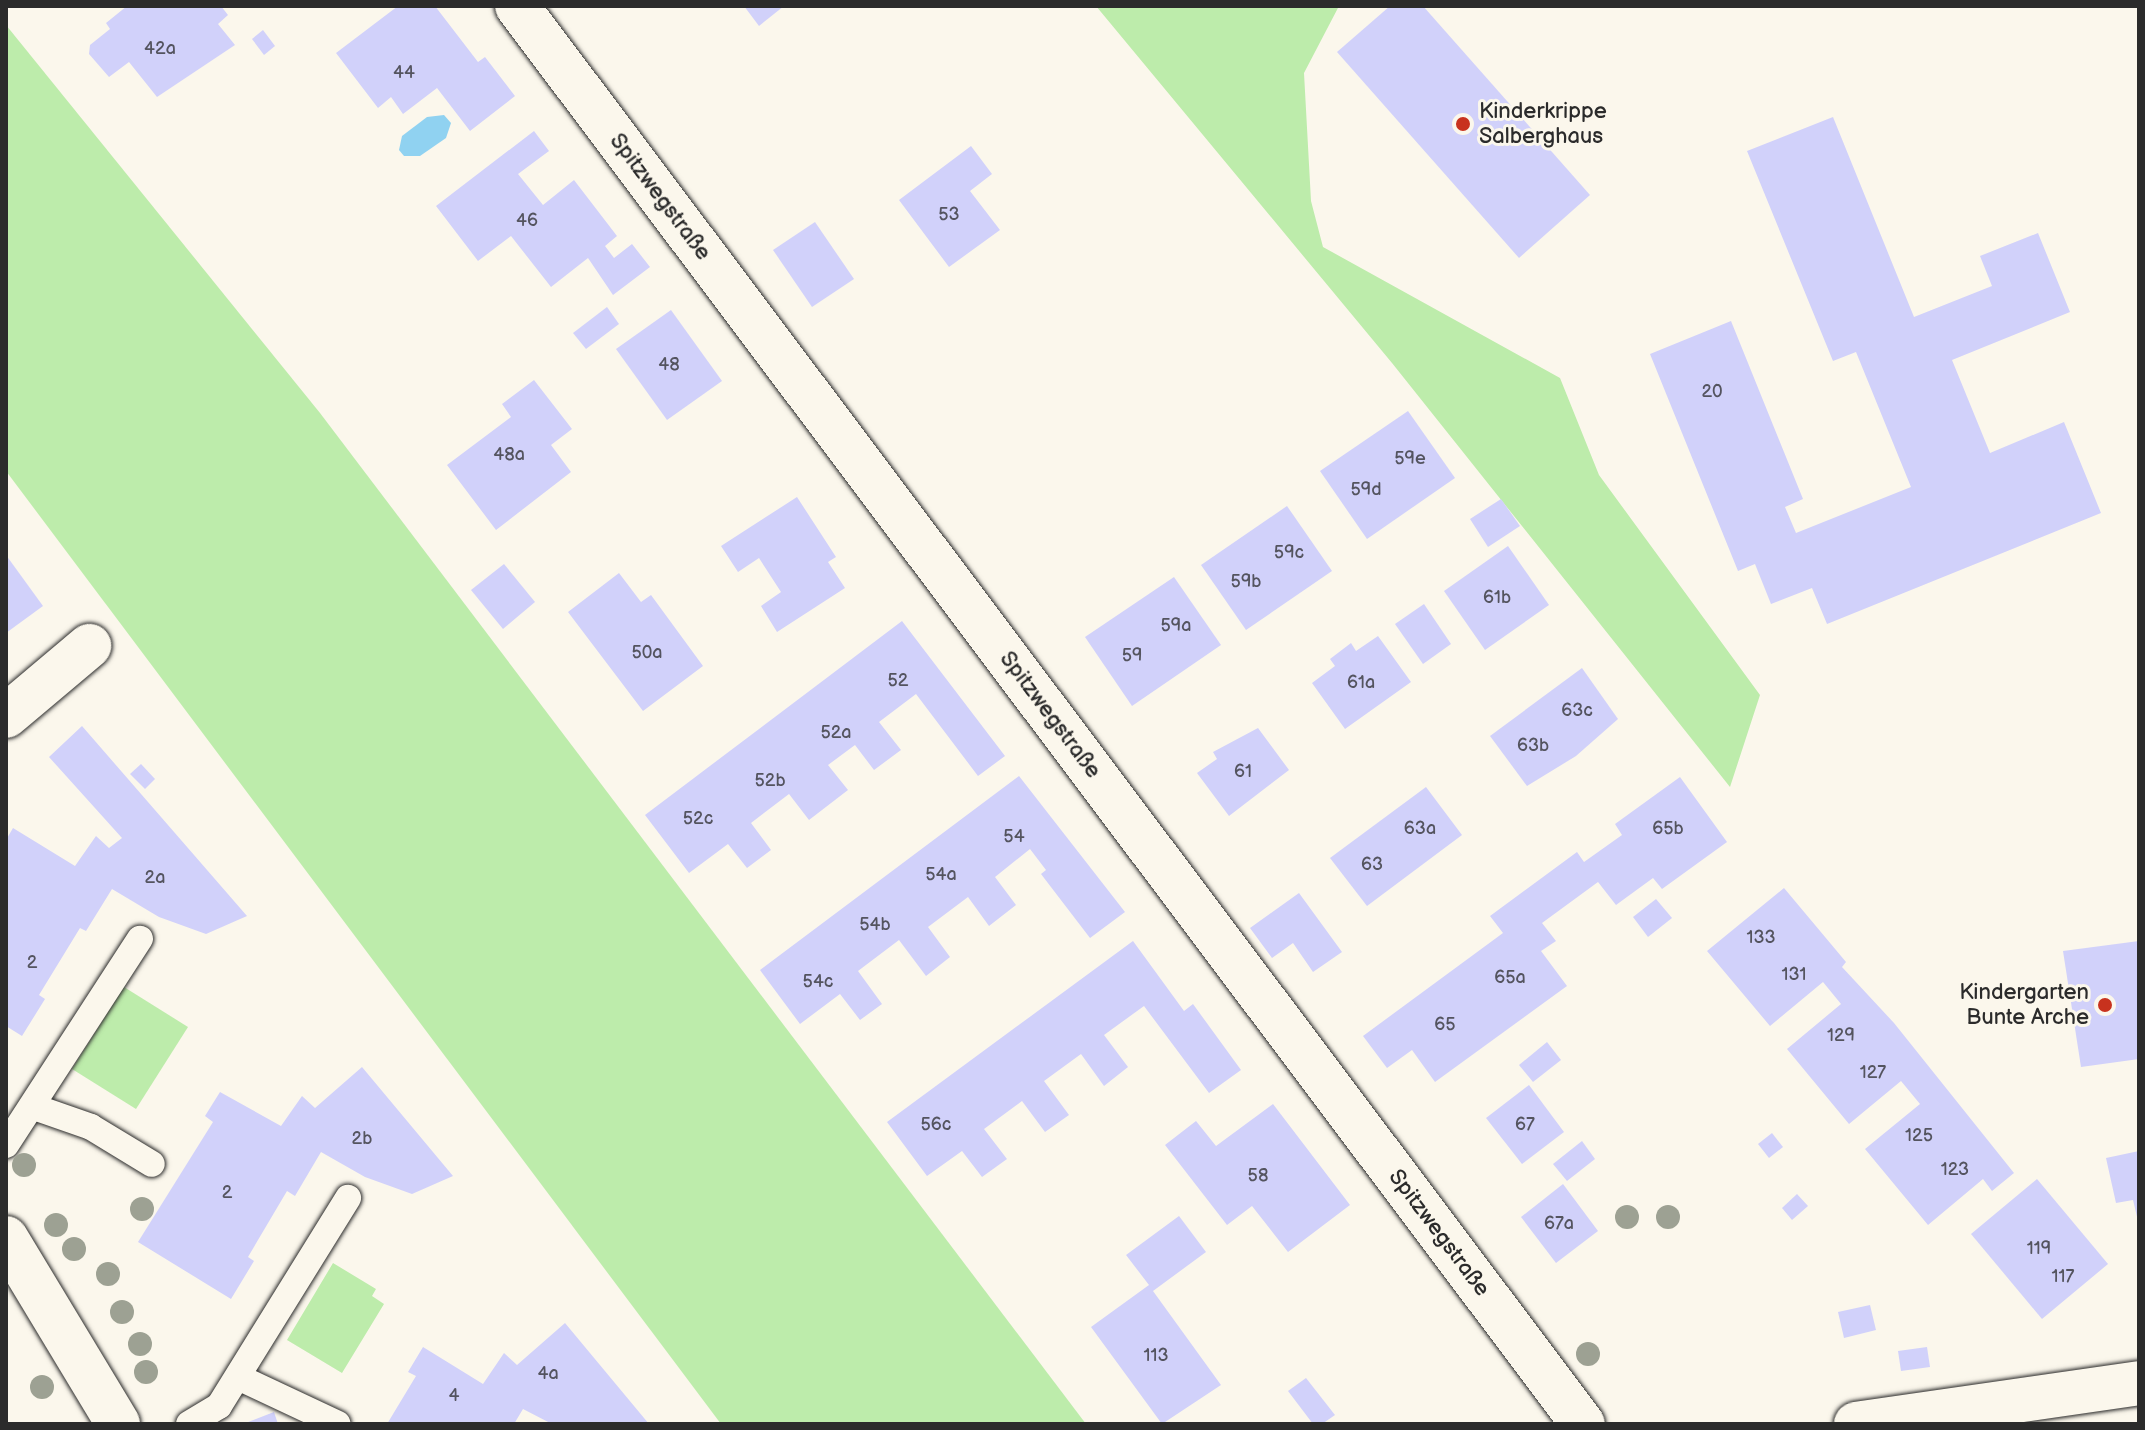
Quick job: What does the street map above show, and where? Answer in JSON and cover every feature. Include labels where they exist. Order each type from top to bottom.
[{"type":"street","name":"Spitzwegstraße","points":[[517,6],[1583,1424]]},
{"type":"street","points":[[6,716],[89,646]]},
{"type":"street","points":[[6,1238],[118,1424]]},
{"type":"street","points":[[1856,1424],[2139,1383]]},
{"type":"lane","points":[[6,1145],[34,1107],[140,939]]},
{"type":"lane","points":[[34,1107],[91,1127],[152,1164]]},
{"type":"lane","points":[[189,1424],[219,1406],[348,1198]]},
{"type":"lane","points":[[238,1377],[338,1424]]},
{"type":"green space","points":[[1096,6],[1339,6],[1304,73],[1311,201],[1323,247],[1560,378],[1599,475],[1760,695],[1730,787],[1392,363]]},
{"type":"green space","points":[[6,25],[320,413],[1086,1424],[721,1424],[6,471]]},
{"type":"green space","points":[[124,987],[188,1027],[136,1109],[72,1069]]},
{"type":"green space","points":[[333,1263],[376,1289],[372,1296],[384,1304],[342,1373],[287,1340]]},
{"type":"water","points":[[444,115],[451,123],[446,138],[420,156],[404,156],[399,150],[402,136],[427,117]]},
{"type":"building","points":[[127,6],[221,6],[228,15],[218,24],[235,45],[157,97],[129,62],[109,77],[89,54],[90,45],[110,29],[106,23]]},
{"type":"building","points":[[398,6],[435,6],[478,62],[485,57],[515,96],[470,131],[437,88],[403,114],[391,97],[378,108],[336,53]]},
{"type":"building","points":[[744,6],[784,6],[759,26]]},
{"type":"building","name":"Kinderkrippe Salberghaus","points":[[1390,6],[1423,6],[1590,195],[1519,258],[1337,52]]},
{"type":"building","points":[[263,30],[275,46],[264,55],[252,39]]},
{"type":"building","points":[[1833,117],[1914,317],[1992,286],[1980,256],[2038,233],[2070,312],[1952,360],[1990,453],[2064,422],[2101,513],[1827,624],[1812,588],[1771,604],[1755,564],[1738,571],[1650,354],[1731,321],[1803,499],[1785,507],[1796,533],[1911,487],[1856,352],[1833,361],[1747,151]]},
{"type":"building","points":[[534,131],[549,151],[518,174],[543,205],[574,180],[617,236],[605,246],[614,258],[632,244],[650,267],[613,295],[588,258],[551,287],[511,236],[478,261],[436,206]]},
{"type":"building","points":[[971,146],[992,174],[970,191],[1000,230],[949,267],[899,200]]},
{"type":"building","points":[[815,222],[854,279],[812,307],[773,250]]},
{"type":"building","points":[[607,307],[619,324],[586,349],[573,333]]},
{"type":"building","points":[[671,310],[722,381],[667,420],[616,349]]},
{"type":"building","points":[[534,380],[572,429],[551,445],[571,472],[496,530],[447,465],[511,417],[502,404]]},
{"type":"building","points":[[1408,411],[1455,478],[1367,539],[1320,471]]},
{"type":"building","points":[[797,497],[836,557],[828,562],[845,588],[777,632],[761,606],[781,592],[759,558],[738,572],[721,546]]},
{"type":"building","points":[[1501,499],[1520,526],[1488,547],[1470,519]]},
{"type":"building","points":[[1287,506],[1332,571],[1246,630],[1201,565]]},
{"type":"building","points":[[1508,546],[1549,605],[1485,650],[1444,591]]},
{"type":"building","points":[[6,555],[43,606],[6,633]]},
{"type":"building","points":[[504,564],[535,602],[503,629],[471,590]]},
{"type":"building","points":[[619,573],[641,602],[651,595],[703,666],[643,711],[568,612]]},
{"type":"building","points":[[1174,577],[1221,645],[1132,706],[1085,637]]},
{"type":"building","points":[[1424,604],[1451,644],[1423,664],[1395,624]]},
{"type":"building","points":[[902,621],[1005,756],[978,776],[916,694],[879,722],[901,750],[874,770],[855,745],[828,765],[848,790],[809,820],[789,794],[751,823],[771,850],[747,868],[728,844],[689,873],[645,815]]},
{"type":"building","points":[[1378,636],[1411,682],[1345,729],[1312,683],[1335,666],[1330,659],[1351,643],[1356,651]]},
{"type":"building","points":[[1582,668],[1618,719],[1576,756],[1527,786],[1490,736]]},
{"type":"building","points":[[82,726],[247,916],[206,934],[159,917],[112,889],[86,931],[80,928],[39,995],[45,999],[22,1036],[6,1026],[6,840],[13,828],[75,866],[96,836],[109,848],[122,838],[49,757]]},
{"type":"building","points":[[1258,728],[1289,770],[1229,816],[1197,773],[1217,759],[1213,752]]},
{"type":"building","points":[[141,764],[155,779],[145,789],[130,774]]},
{"type":"building","points":[[1019,776],[1125,912],[1090,938],[1041,874],[1046,870],[1030,849],[995,877],[1016,905],[989,926],[968,897],[928,927],[950,957],[926,976],[899,940],[858,971],[882,1004],[860,1020],[840,994],[800,1024],[760,970]]},
{"type":"building","points":[[1680,777],[1727,842],[1662,889],[1653,878],[1616,905],[1598,882],[1542,923],[1556,941],[1541,951],[1567,986],[1435,1082],[1412,1050],[1387,1068],[1363,1036],[1503,933],[1490,916],[1577,852],[1584,862],[1622,835],[1615,824]]},
{"type":"building","points":[[1426,787],[1462,835],[1367,906],[1330,858]]},
{"type":"building","points":[[1784,888],[1846,962],[1842,967],[1894,1023],[2014,1173],[1992,1191],[1983,1179],[1928,1225],[1865,1149],[1920,1104],[1901,1081],[1849,1124],[1787,1049],[1841,1004],[1823,982],[1770,1026],[1707,951]]},
{"type":"building","points":[[1299,893],[1342,952],[1313,972],[1293,943],[1272,958],[1250,928]]},
{"type":"building","points":[[1656,899],[1672,918],[1648,937],[1633,917]]},
{"type":"building","points":[[1133,941],[1184,1011],[1193,1004],[1241,1070],[1209,1093],[1144,1006],[1104,1035],[1128,1067],[1104,1086],[1081,1054],[1044,1081],[1069,1115],[1045,1132],[1022,1101],[984,1129],[1007,1159],[982,1177],[962,1151],[927,1176],[887,1122]]},
{"type":"building","name":"Kindergarten Bunte Arche","points":[[2139,941],[2139,1059],[2081,1067],[2063,951]]},
{"type":"building","points":[[1547,1042],[1561,1060],[1533,1082],[1519,1065]]},
{"type":"building","points":[[362,1067],[453,1176],[412,1194],[365,1177],[321,1152],[295,1196],[287,1191],[248,1257],[254,1261],[231,1299],[138,1242],[213,1122],[205,1116],[220,1092],[281,1126],[302,1096],[315,1108]]},
{"type":"building","points":[[1529,1085],[1564,1132],[1522,1164],[1486,1118]]},
{"type":"building","points":[[1273,1104],[1350,1205],[1288,1252],[1252,1206],[1227,1225],[1165,1145],[1196,1121],[1216,1146]]},
{"type":"building","points":[[1772,1133],[1783,1147],[1769,1158],[1758,1144]]},
{"type":"building","points":[[1582,1141],[1595,1159],[1567,1181],[1553,1164]]},
{"type":"building","points":[[2139,1151],[2138,1221],[2133,1200],[2116,1203],[2106,1158]]},
{"type":"building","points":[[2037,1179],[2108,1264],[2042,1319],[1971,1234]]},
{"type":"building","points":[[1563,1184],[1598,1231],[1556,1263],[1521,1217]]},
{"type":"building","points":[[1797,1194],[1808,1206],[1792,1220],[1782,1208]]},
{"type":"building","points":[[1179,1216],[1206,1252],[1153,1291],[1221,1385],[1162,1424],[1091,1327],[1149,1285],[1126,1255]]},
{"type":"building","points":[[1870,1305],[1876,1330],[1844,1338],[1838,1312]]},
{"type":"building","points":[[565,1323],[649,1424],[552,1424],[523,1409],[514,1424],[387,1424],[416,1376],[408,1372],[423,1347],[483,1384],[504,1353],[517,1365]]},
{"type":"building","points":[[1927,1347],[1930,1367],[1901,1371],[1898,1351]]},
{"type":"building","points":[[1306,1378],[1335,1415],[1322,1424],[1313,1424],[1288,1391]]},
{"type":"building","points":[[274,1412],[278,1424],[243,1424]]},
{"type":"place","name":"Kinderkrippe Salberghaus","points":[[1463,124]]},
{"type":"place","name":"Kindergarten Bunte Arche","points":[[2105,1005]]}]
